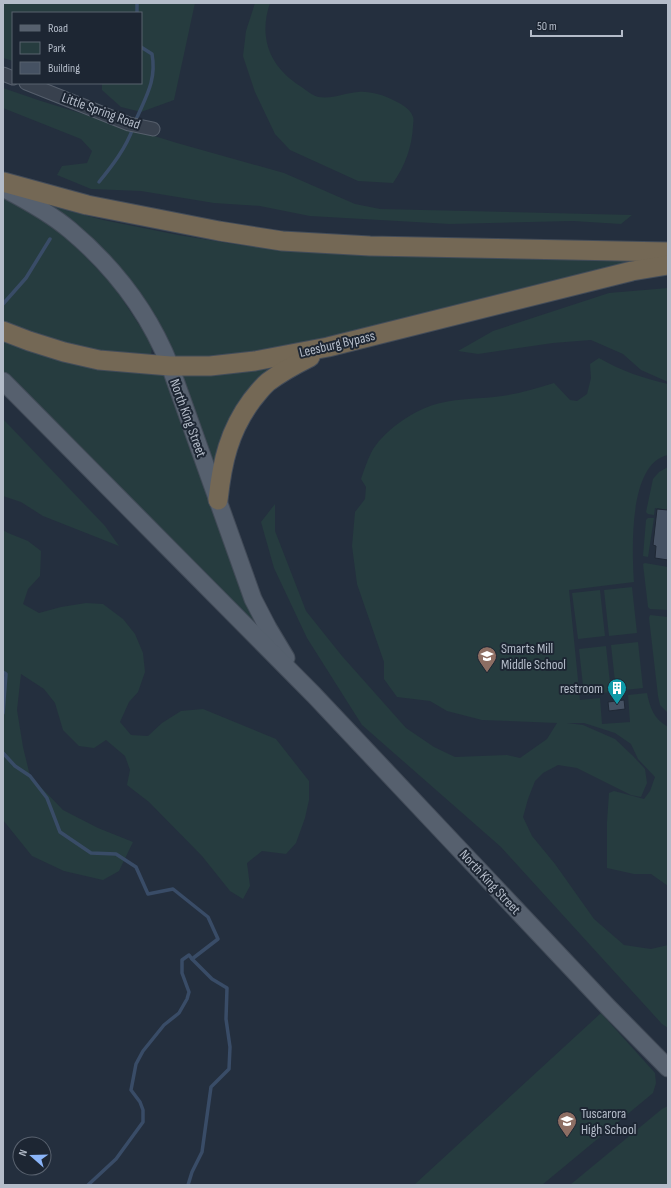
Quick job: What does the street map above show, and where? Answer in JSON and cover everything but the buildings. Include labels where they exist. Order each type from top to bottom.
[{"type":"highway","points":[[3,182],[87,205],[219,231],[282,241],[370,246],[668,252]]},
{"type":"highway","name":"Leesburg Bypass","points":[[3,331],[28,342],[99,360],[170,366],[210,366],[255,361],[328,347],[632,271],[668,265]]},
{"type":"highway","points":[[218,500],[221,473],[226,451],[231,436],[245,410],[267,383],[285,370],[328,347]]},
{"type":"main road","name":"North King Street","points":[[3,188],[47,213],[69,229],[112,271],[145,315],[161,344],[170,366],[253,599],[285,656],[314,695]]},
{"type":"main road","name":"North King Street","points":[[3,381],[314,695],[608,1007],[668,1068]]},
{"type":"street","name":"Little Spring Road","points":[[29,84],[134,125],[153,129]]},
{"type":"green space","points":[[3,3],[195,3],[174,100],[141,112],[121,107],[102,90],[102,84],[142,84],[142,12],[12,12],[12,61],[3,58]]},
{"type":"green space","points":[[255,3],[270,3],[265,28],[266,40],[274,61],[281,70],[307,91],[317,96],[324,97],[334,97],[358,92],[372,93],[393,100],[410,111],[413,117],[411,141],[401,170],[393,183],[358,181],[290,150],[275,134],[255,92],[243,56],[246,31]]},
{"type":"green space","points":[[3,88],[177,143],[284,173],[355,204],[380,209],[632,215],[621,224],[573,221],[450,224],[310,216],[260,206],[214,203],[141,191],[91,189],[57,175],[62,166],[87,163],[92,151],[81,139],[3,108]]},
{"type":"green space","points":[[3,197],[50,224],[83,254],[115,288],[149,340],[152,347],[151,355],[137,358],[54,341],[3,322]]},
{"type":"green space","points":[[47,205],[103,220],[178,235],[240,245],[298,251],[515,259],[668,257],[283,347],[233,356],[174,359],[153,312],[134,285],[98,248]]},
{"type":"green space","points":[[668,288],[668,382],[641,370],[623,354],[591,340],[553,343],[478,354],[458,351],[493,331],[609,293]]},
{"type":"green space","points":[[3,336],[165,371],[272,646],[3,371]]},
{"type":"green space","points":[[599,358],[632,374],[668,384],[668,455],[655,461],[646,474],[639,491],[633,530],[634,582],[569,590],[580,700],[600,698],[602,724],[630,722],[628,695],[647,693],[653,713],[663,724],[668,727],[668,886],[651,874],[634,874],[607,868],[607,822],[609,793],[614,791],[644,799],[650,791],[655,777],[638,759],[631,744],[615,733],[584,723],[567,723],[583,725],[615,739],[633,756],[645,769],[647,783],[641,797],[631,795],[577,768],[558,765],[543,773],[535,781],[523,817],[532,836],[555,864],[594,919],[624,945],[651,949],[668,945],[668,1028],[662,1024],[501,847],[362,725],[307,638],[274,568],[261,522],[275,504],[275,531],[306,611],[342,656],[406,728],[434,747],[455,757],[507,755],[520,758],[547,739],[557,723],[482,720],[447,711],[430,701],[397,697],[384,679],[384,662],[357,584],[352,546],[355,512],[365,499],[366,487],[361,479],[376,445],[390,430],[416,412],[440,403],[455,400],[509,395],[554,383],[570,400],[577,401],[587,394],[591,378],[590,364]]},
{"type":"green space","points":[[288,359],[213,473],[179,372]]},
{"type":"green space","points":[[3,419],[105,526],[119,546],[43,516],[21,502],[3,496]]},
{"type":"green space","points":[[668,467],[668,510],[655,508],[654,515],[648,514],[646,512],[653,479],[659,472]]},
{"type":"green space","points":[[648,518],[654,518],[648,557],[643,556],[646,520]]},
{"type":"green space","points":[[3,530],[28,541],[41,551],[40,576],[28,589],[23,604],[39,613],[61,607],[86,603],[103,604],[123,619],[135,634],[143,653],[145,672],[138,692],[129,702],[120,722],[131,735],[148,736],[162,723],[181,711],[203,709],[276,739],[309,781],[309,800],[305,818],[296,843],[286,854],[262,851],[247,863],[250,886],[243,899],[230,891],[202,856],[149,802],[127,785],[130,770],[125,756],[106,740],[94,748],[79,746],[63,730],[55,703],[44,689],[21,674],[17,710],[23,747],[30,776],[63,810],[98,828],[133,842],[119,871],[103,880],[64,871],[32,856],[3,820]]},
{"type":"green space","points":[[645,563],[668,567],[668,610],[650,609],[648,607],[643,564]]},
{"type":"green space","points":[[632,587],[637,633],[609,636],[604,590]]},
{"type":"green space","points":[[600,590],[605,636],[578,639],[572,593]]},
{"type":"green space","points":[[650,615],[668,617],[668,713],[660,705],[658,696],[649,618]]},
{"type":"green space","points":[[638,642],[643,688],[616,691],[611,645]]},
{"type":"green space","points":[[606,646],[611,692],[584,695],[579,649]]},
{"type":"green space","name":"Tuscarora High School","points":[[601,1013],[655,1073],[656,1083],[653,1093],[542,1185],[414,1185]]},
{"type":"green space","points":[[668,1106],[668,1185],[570,1185],[662,1109]]},
{"type":"waterway","points":[[137,3],[137,12]]},
{"type":"waterway","points":[[135,122],[149,89],[153,73],[152,54],[142,48]]},
{"type":"waterway","points":[[99,182],[123,150],[133,128]]},
{"type":"waterway","points":[[3,304],[26,278],[50,239]]},
{"type":"waterway","points":[[3,672],[6,674],[3,713]]},
{"type":"waterway","points":[[3,753],[15,766],[30,776],[47,798],[60,832],[91,853],[116,854],[136,867],[148,894],[173,889],[208,917],[218,939],[192,959],[212,979],[227,988],[226,1019],[230,1047],[229,1069],[211,1087],[202,1152],[192,1172],[188,1185]]},
{"type":"waterway","points":[[88,1185],[116,1159],[143,1122],[143,1110],[140,1102],[131,1090],[136,1064],[143,1051],[164,1025],[179,1013],[187,999],[189,992],[182,973],[182,960],[189,955],[192,959]]},
{"type":"place","name":"Smarts Mill Middle School","points":[[487,673]]},
{"type":"place","name":"restroom","points":[[617,705]]},
{"type":"place","name":"Tuscarora High School","points":[[567,1138]]}]
